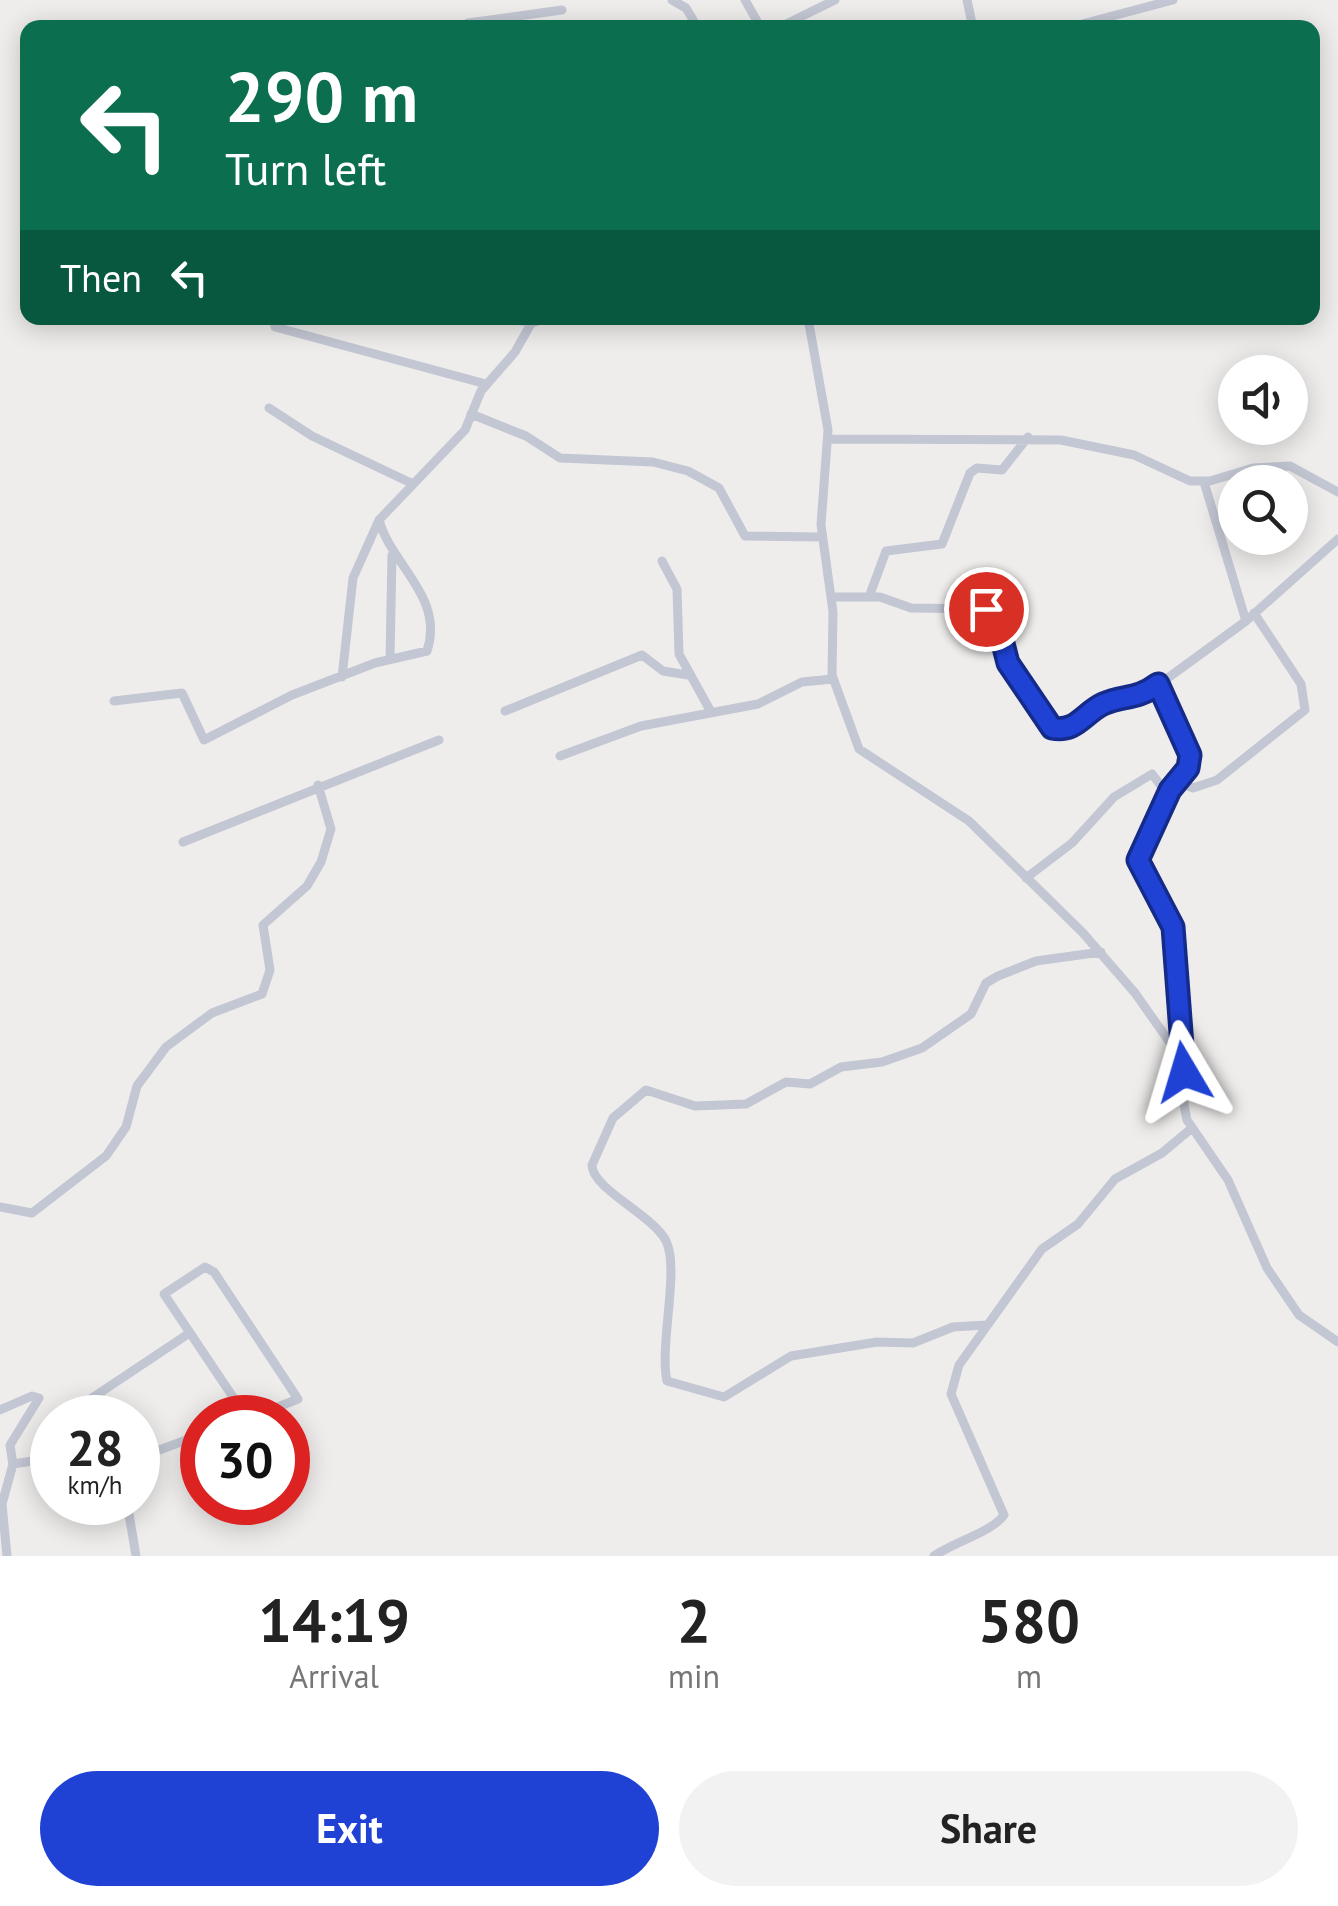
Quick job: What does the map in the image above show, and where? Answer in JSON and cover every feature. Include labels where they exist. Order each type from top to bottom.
[{"type":"street","points":[[672,0],[686,8],[693,20]]},
{"type":"street","points":[[794,20],[835,0]]},
{"type":"street","points":[[1097,20],[1173,0]]},
{"type":"street","points":[[529,20],[562,10]]},
{"type":"street","points":[[274,325],[486,384]]},
{"type":"street","points":[[342,677],[353,578],[379,520],[460,435],[486,384],[515,352],[530,325]]},
{"type":"street","points":[[809,325],[828,439],[822,537],[831,597],[833,679],[844,718],[864,754],[969,821],[1101,952],[1165,1035],[1181,1078],[1184,1112],[1228,1180],[1267,1268],[1304,1320],[1338,1342]]},
{"type":"street","points":[[269,408],[312,436],[411,483]]},
{"type":"street","points":[[471,414],[524,435],[560,458],[654,462],[688,471],[720,488],[745,536],[822,537]]},
{"type":"street","points":[[828,439],[964,442],[1028,437],[1116,449],[1190,481],[1204,482],[1241,470],[1290,466],[1338,492]]},
{"type":"street","points":[[869,597],[886,552],[942,544],[970,474],[978,468],[1002,470],[1028,437]]},
{"type":"street","points":[[1204,482],[1246,621]]},
{"type":"street","points":[[379,520],[392,555],[390,659]]},
{"type":"street","points":[[831,597],[869,597],[911,608],[989,610],[1008,663],[1054,730],[1080,723],[1101,705],[1134,699],[1158,684],[1246,621],[1338,539]]},
{"type":"street","points":[[114,701],[182,693],[204,740],[292,694],[390,659],[422,653],[430,642],[418,583],[392,555]]},
{"type":"street","points":[[662,561],[676,588],[678,645],[688,675],[711,712]]},
{"type":"street","points":[[1176,782],[1193,788],[1216,780],[1305,710],[1301,684],[1254,613]]},
{"type":"street","points":[[505,711],[642,655],[662,671],[688,675]]},
{"type":"street","points":[[560,756],[641,726],[764,703],[806,681],[833,679]]},
{"type":"street","points":[[1158,684],[1190,755],[1188,768],[1168,795],[1138,860],[1173,927],[1178,1016],[1186,1062],[1181,1078]]},
{"type":"street","points":[[182,842],[318,785],[440,740]]},
{"type":"street","points":[[1026,878],[1072,843],[1133,784],[1152,774],[1168,795]]},
{"type":"street","points":[[0,1207],[32,1212],[87,1175],[120,1136],[137,1086],[166,1047],[210,1014],[262,994],[270,970],[263,925],[313,878],[330,835],[318,785]]},
{"type":"street","points":[[986,1325],[952,1327],[913,1342],[877,1342],[789,1357],[724,1397],[668,1381],[668,1245],[651,1222],[600,1182],[592,1164],[613,1118],[646,1090],[694,1106],[741,1105],[786,1082],[813,1083],[835,1070],[882,1062],[922,1048],[971,1014],[986,984],[998,976],[1036,962],[1101,952]]},
{"type":"street","points":[[934,1556],[956,1540],[997,1524],[1004,1515],[950,1389],[959,1365],[1039,1253],[1078,1224],[1112,1181],[1162,1154],[1192,1128]]},
{"type":"street","points":[[232,1395],[164,1292],[208,1266],[295,1395]]},
{"type":"street","points":[[96,1395],[188,1334]]},
{"type":"street","points":[[0,1410],[32,1396],[39,1398],[10,1444],[13,1465],[2,1504],[7,1556]]},
{"type":"street","points":[[13,1465],[30,1462]]},
{"type":"street","points":[[131,1525],[136,1556]]},
{"type":"route","points":[[986,609],[999,628],[1008,663],[1052,728],[1072,726],[1087,719],[1101,705],[1134,699],[1158,684],[1190,755],[1188,768],[1170,790],[1138,860],[1173,927],[1184,1072]]}]
